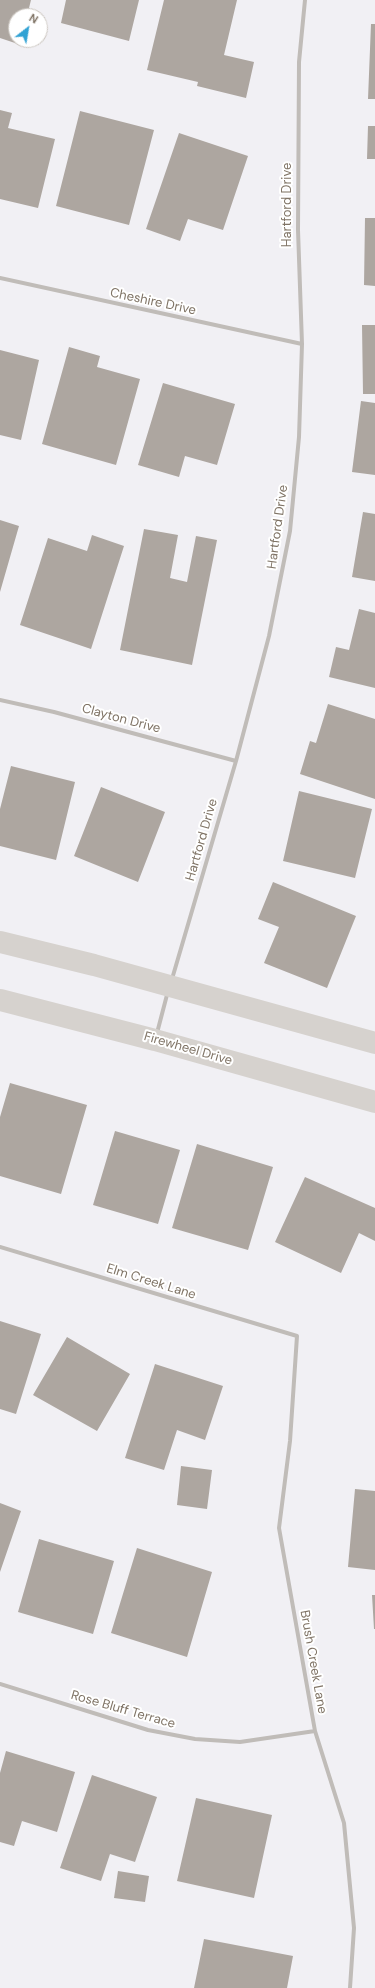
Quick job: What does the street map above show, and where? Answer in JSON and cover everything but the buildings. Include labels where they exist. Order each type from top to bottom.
[{"type":"street","name":"Hartford Drive","points":[[155,1040],[236,761],[269,636],[290,531],[299,437],[302,344],[298,230],[299,62],[305,0]]},
{"type":"street","name":"Cheshire Drive","points":[[0,278],[302,344]]},
{"type":"street","name":"Clayton Drive","points":[[0,700],[54,712],[236,761]]},
{"type":"street","points":[[0,942],[94,965],[375,1043]]},
{"type":"street","name":"Firewheel Drive","points":[[0,1000],[155,1040],[375,1102]]},
{"type":"street","name":"Elm Creek Lane","points":[[0,1247],[297,1336]]},
{"type":"street","name":"Brush Creek Lane","points":[[297,1336],[290,1441],[279,1528],[315,1731],[344,1823],[354,1928],[350,1988]]},
{"type":"street","name":"Rose Bluff Terrace","points":[[0,1684],[148,1730],[194,1739],[240,1742],[315,1731]]}]
